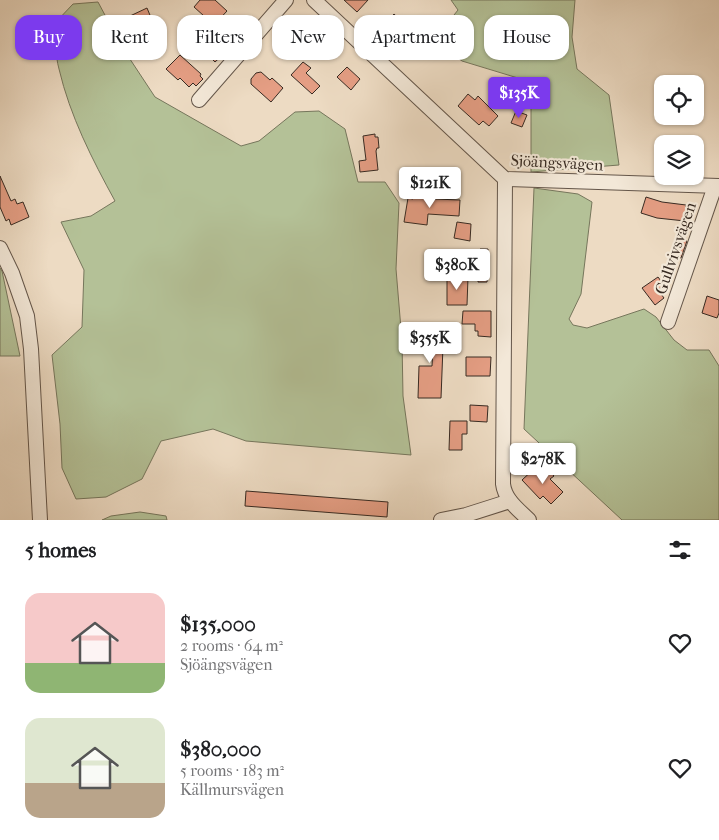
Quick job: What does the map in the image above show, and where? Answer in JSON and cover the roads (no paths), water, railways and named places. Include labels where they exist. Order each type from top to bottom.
[{"type":"street","points":[[199,100],[286,0]]},
{"type":"street","name":"Sjöängsvägen","points":[[314,0],[505,179],[717,186]]},
{"type":"street","points":[[505,179],[503,484],[504,493],[528,520]]},
{"type":"street","name":"Gullvivsvägen","points":[[668,322],[717,186]]},
{"type":"street","points":[[0,248],[12,273],[27,316],[31,349],[40,520]]},
{"type":"street","points":[[441,520],[466,518],[510,501]]}]
